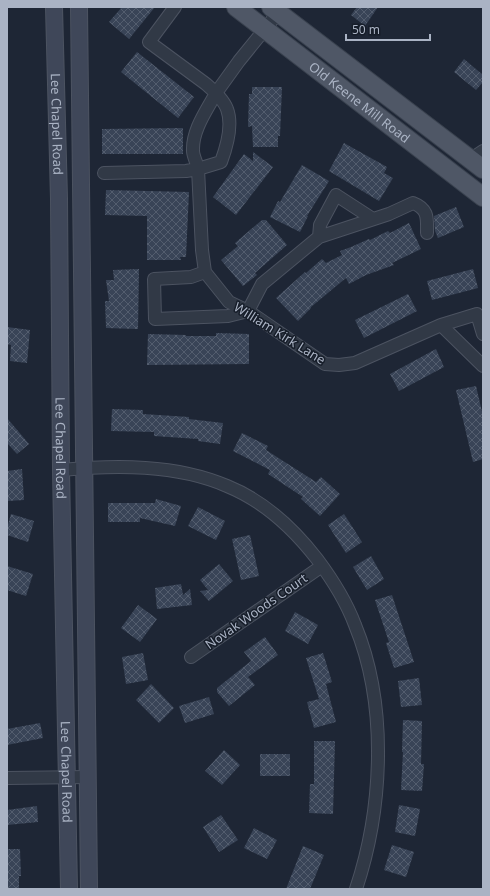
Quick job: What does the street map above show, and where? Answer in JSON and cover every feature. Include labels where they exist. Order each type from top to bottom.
[{"type":"main road","name":"Lee Chapel Road","points":[[54,7],[60,246],[61,470],[69,889]]},
{"type":"main road","name":"Lee Chapel Road","points":[[79,7],[89,889]]},
{"type":"main road","name":"Old Keene Mill Road","points":[[236,7],[483,197]]},
{"type":"main road","name":"Old Keene Mill Road","points":[[278,9],[479,160]]},
{"type":"street","points":[[104,173],[186,172],[221,162],[225,152],[230,121],[226,107],[216,93],[206,84],[149,42],[175,7]]},
{"type":"street","points":[[278,9],[216,93],[200,122],[195,136],[193,151],[198,169],[202,250],[205,272],[191,277],[154,279],[156,319],[228,316],[248,311],[262,284],[320,237],[373,219],[413,203],[420,206],[424,210],[427,218],[427,233]]},
{"type":"street","points":[[320,237],[320,225],[336,195],[373,219]]},
{"type":"street","name":"William Kirk Lane","points":[[205,272],[229,302],[248,311],[325,364],[339,366],[367,359],[442,325],[478,314],[483,334]]},
{"type":"street","points":[[442,325],[483,366]]},
{"type":"street","points":[[61,470],[84,468],[169,470],[198,476],[226,485],[256,501],[274,514],[305,543],[322,566],[346,605],[360,639],[372,690],[377,726],[378,766],[375,805],[368,846],[356,889]]},
{"type":"street","name":"Novak Woods Court","points":[[191,657],[322,566]]},
{"type":"street","points":[[7,778],[88,778]]},
{"type":"building","points":[[122,7],[155,7],[129,39],[109,22]]},
{"type":"building","points":[[357,7],[378,7],[365,26],[351,15]]},
{"type":"building","points":[[137,52],[194,97],[178,118],[121,72]]},
{"type":"building","points":[[464,59],[483,75],[483,82],[476,90],[454,72]]},
{"type":"building","points":[[252,87],[282,87],[280,136],[278,136],[278,147],[253,147],[252,126],[248,127],[249,94],[252,94]]},
{"type":"building","points":[[183,128],[183,154],[102,154],[102,129]]},
{"type":"building","points":[[344,143],[387,167],[384,173],[393,178],[379,201],[329,171]]},
{"type":"building","points":[[253,152],[273,167],[236,215],[213,197],[244,154],[253,161]]},
{"type":"building","points":[[302,165],[329,181],[307,216],[300,232],[270,217],[278,201],[280,202]]},
{"type":"building","points":[[106,190],[189,192],[186,257],[180,257],[181,260],[147,260],[147,216],[105,215]]},
{"type":"building","points":[[456,207],[464,227],[438,238],[435,231],[434,216]]},
{"type":"building","points":[[262,220],[266,220],[287,245],[255,273],[257,275],[243,286],[221,260],[238,246],[235,243]]},
{"type":"building","points":[[409,223],[421,249],[392,263],[394,265],[366,275],[349,284],[346,278],[311,307],[298,321],[276,298],[322,259],[326,263],[342,255],[340,251],[369,239],[370,240],[388,231],[390,233]]},
{"type":"building","points":[[139,269],[138,329],[106,328],[105,301],[109,301],[106,280],[114,280],[113,270]]},
{"type":"building","points":[[473,269],[478,288],[432,300],[427,281]]},
{"type":"building","points":[[408,294],[417,311],[364,338],[355,320]]},
{"type":"building","points":[[7,327],[30,330],[27,363],[10,361],[11,345],[7,344]]},
{"type":"building","points":[[216,333],[249,334],[249,364],[147,365],[148,334],[216,336]]},
{"type":"building","points":[[436,349],[444,367],[399,391],[390,374]]},
{"type":"building","points":[[476,386],[483,416],[483,459],[473,462],[456,390]]},
{"type":"building","points":[[112,409],[143,410],[143,414],[189,417],[189,419],[223,423],[220,444],[198,441],[198,439],[154,436],[154,432],[111,431]]},
{"type":"building","points":[[7,418],[29,444],[17,454],[7,443]]},
{"type":"building","points":[[242,433],[268,446],[266,450],[316,482],[321,477],[340,494],[320,516],[301,499],[303,497],[268,474],[270,470],[233,451]]},
{"type":"building","points":[[22,469],[24,500],[7,501],[7,471]]},
{"type":"building","points":[[156,499],[181,506],[175,526],[140,518],[140,522],[108,522],[108,503],[155,503]]},
{"type":"building","points":[[198,507],[225,521],[216,540],[188,526]]},
{"type":"building","points":[[11,514],[34,521],[28,542],[7,535],[7,528]]},
{"type":"building","points":[[344,514],[362,542],[346,553],[328,525]]},
{"type":"building","points":[[250,535],[259,576],[241,580],[232,539]]},
{"type":"building","points":[[371,556],[384,579],[367,590],[353,567]]},
{"type":"building","points":[[219,564],[233,581],[209,601],[200,591],[208,590],[200,580]]},
{"type":"building","points":[[7,566],[33,574],[26,596],[7,590]]},
{"type":"building","points":[[181,584],[183,595],[190,589],[192,605],[157,609],[155,588]]},
{"type":"building","points":[[392,595],[414,662],[394,668],[386,643],[389,642],[375,600]]},
{"type":"building","points":[[138,605],[157,619],[140,642],[121,628]]},
{"type":"building","points":[[295,612],[318,625],[308,644],[285,631]]},
{"type":"building","points":[[265,637],[278,655],[248,677],[255,685],[229,706],[217,692],[217,688],[251,661],[244,652]]},
{"type":"building","points":[[143,653],[148,680],[126,684],[122,657]]},
{"type":"building","points":[[323,653],[332,682],[326,684],[336,722],[314,728],[307,702],[319,699],[306,658]]},
{"type":"building","points":[[419,678],[422,705],[401,707],[398,681]]},
{"type":"building","points":[[151,684],[174,708],[159,723],[136,700]]},
{"type":"building","points":[[209,697],[214,714],[185,723],[179,706]]},
{"type":"building","points":[[403,720],[422,721],[421,764],[424,764],[422,791],[401,790]]},
{"type":"building","points":[[40,723],[43,738],[7,745],[7,729]]},
{"type":"building","points":[[314,741],[335,741],[333,814],[309,813],[310,784],[314,784]]},
{"type":"building","points":[[224,750],[240,765],[222,785],[205,771]]},
{"type":"building","points":[[260,754],[290,754],[290,776],[260,776]]},
{"type":"building","points":[[399,805],[420,809],[415,836],[395,832]]},
{"type":"building","points":[[37,806],[38,822],[7,825],[7,810]]},
{"type":"building","points":[[221,815],[238,840],[219,852],[203,827]]},
{"type":"building","points":[[254,828],[277,840],[267,859],[244,848]]},
{"type":"building","points":[[392,845],[414,852],[406,877],[384,870]]},
{"type":"building","points":[[303,846],[324,855],[310,889],[286,889]]},
{"type":"building","points":[[7,849],[20,849],[21,876],[19,876],[19,889],[7,889]]}]
